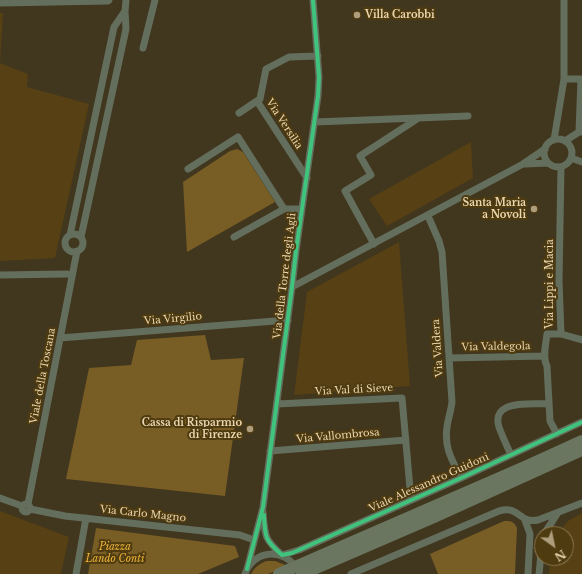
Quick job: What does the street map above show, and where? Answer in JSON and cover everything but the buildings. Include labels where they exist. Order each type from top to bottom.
[{"type":"main road","points":[[299,572],[582,440]]},
{"type":"main road","points":[[279,574],[299,572],[434,517],[582,450]]},
{"type":"street","points":[[0,2],[108,0]]},
{"type":"street","name":"Viale della Toscana","points":[[26,506],[68,274],[74,251],[83,246],[81,237],[117,75],[126,28],[126,0]]},
{"type":"street","points":[[143,48],[155,0]]},
{"type":"street","name":"Via della Torre degli Agli","points":[[246,571],[263,507],[288,320],[295,255],[315,122],[319,83],[318,56],[312,0]]},
{"type":"street","points":[[554,140],[564,79],[564,0]]},
{"type":"street","name":"Viale della Toscana","points":[[74,251],[67,248],[66,242],[70,236],[114,27],[125,11]]},
{"type":"street","name":"Via Versilia","points":[[239,113],[260,99],[266,69],[289,57],[318,56]]},
{"type":"street","points":[[564,79],[581,79],[580,132],[565,141],[554,140],[548,144],[545,149],[544,156],[548,163],[554,167],[561,167],[567,164],[571,158],[571,148],[565,141]]},
{"type":"street","name":"Via Versilia","points":[[257,101],[307,178]]},
{"type":"street","points":[[315,122],[468,116]]},
{"type":"street","points":[[374,244],[346,191],[371,175],[360,156],[418,118]]},
{"type":"street","points":[[188,168],[238,137],[284,209]]},
{"type":"street","points":[[292,287],[428,216],[523,164],[545,149]]},
{"type":"street","points":[[571,158],[582,162]]},
{"type":"street","points":[[523,164],[548,163]]},
{"type":"street","name":"Via Lippi e Macia","points":[[557,434],[550,421],[547,366],[544,356],[547,334],[561,334],[559,281],[561,167]]},
{"type":"street","points":[[234,237],[284,209],[302,209]]},
{"type":"street","name":"Via Valdera","points":[[428,216],[441,246],[452,402],[447,426],[446,445],[461,478]]},
{"type":"street","points":[[70,236],[77,234],[81,237]]},
{"type":"street","name":"Viale della Toscana","points":[[26,506],[60,338],[74,251]]},
{"type":"street","points":[[0,275],[68,274]]},
{"type":"street","name":"Via Virgilio","points":[[60,338],[288,320]]},
{"type":"street","points":[[561,334],[582,340]]},
{"type":"street","points":[[561,334],[567,341],[582,345]]},
{"type":"street","name":"Via Valdegola","points":[[449,358],[544,356]]},
{"type":"street","name":"Via Val di Sieve","points":[[277,404],[402,398],[411,500]]},
{"type":"street","points":[[511,455],[498,426],[498,418],[502,411],[512,405],[549,404]]},
{"type":"street","name":"Viale Alessandro Guidoni","points":[[239,574],[246,571],[253,561],[262,555],[272,553],[282,555],[299,550],[582,422]]},
{"type":"street","name":"Via Vallombrosa","points":[[270,451],[406,440]]},
{"type":"street","name":"Via Carlo Magno","points":[[0,498],[65,516],[240,535],[254,540]]},
{"type":"street","points":[[351,574],[499,511],[512,510],[525,520],[529,521],[538,520],[582,503]]},
{"type":"street","name":"Via della Torre degli Agli","points":[[263,507],[266,538],[282,555]]},
{"type":"street","points":[[548,526],[558,512]]},
{"type":"street","points":[[76,574],[86,518]]},
{"type":"street","points":[[525,520],[530,534],[528,574]]},
{"type":"street","points":[[282,555],[290,560],[299,572]]},
{"type":"shaded area","points":[[0,13],[3,13],[0,63]]},
{"type":"shaded area","points":[[0,63],[28,74],[27,87],[89,104],[55,258],[0,261]]},
{"type":"shaded area","points":[[471,142],[473,178],[387,226],[369,199]]},
{"type":"shaded area","points":[[399,242],[410,386],[294,395],[307,292]]},
{"type":"shaded area","points":[[0,511],[69,537],[61,574],[0,574]]},
{"type":"shaded area","points":[[582,513],[582,574],[549,574],[550,566],[574,566],[574,526],[564,526],[568,521]]},
{"type":"green space","points":[[237,149],[243,152],[275,202],[187,252],[183,182],[230,151]]},
{"type":"green space","points":[[205,335],[211,360],[244,358],[225,496],[66,479],[89,368],[131,365],[137,340]]},
{"type":"green space","points":[[504,521],[512,522],[517,528],[515,574],[438,574],[430,554]]},
{"type":"green space","name":"Piazza Lando Conti","points":[[96,528],[235,546],[239,557],[198,574],[88,574]]},
{"type":"green space","points":[[267,561],[275,561],[288,566],[268,574],[251,574],[254,569]]},
{"type":"cycle path","points":[[247,569],[263,507],[296,251],[318,96],[319,77],[313,0]]},
{"type":"cycle path","points":[[264,515],[265,529],[269,542],[282,555],[292,553],[461,478],[582,422]]},
{"type":"place","name":"Villa Carobbi","points":[[357,15]]},
{"type":"place","name":"Santa Maria a Novoli","points":[[534,209]]},
{"type":"place","name":"Cassa di Risparmio di Firenze","points":[[250,429]]}]
